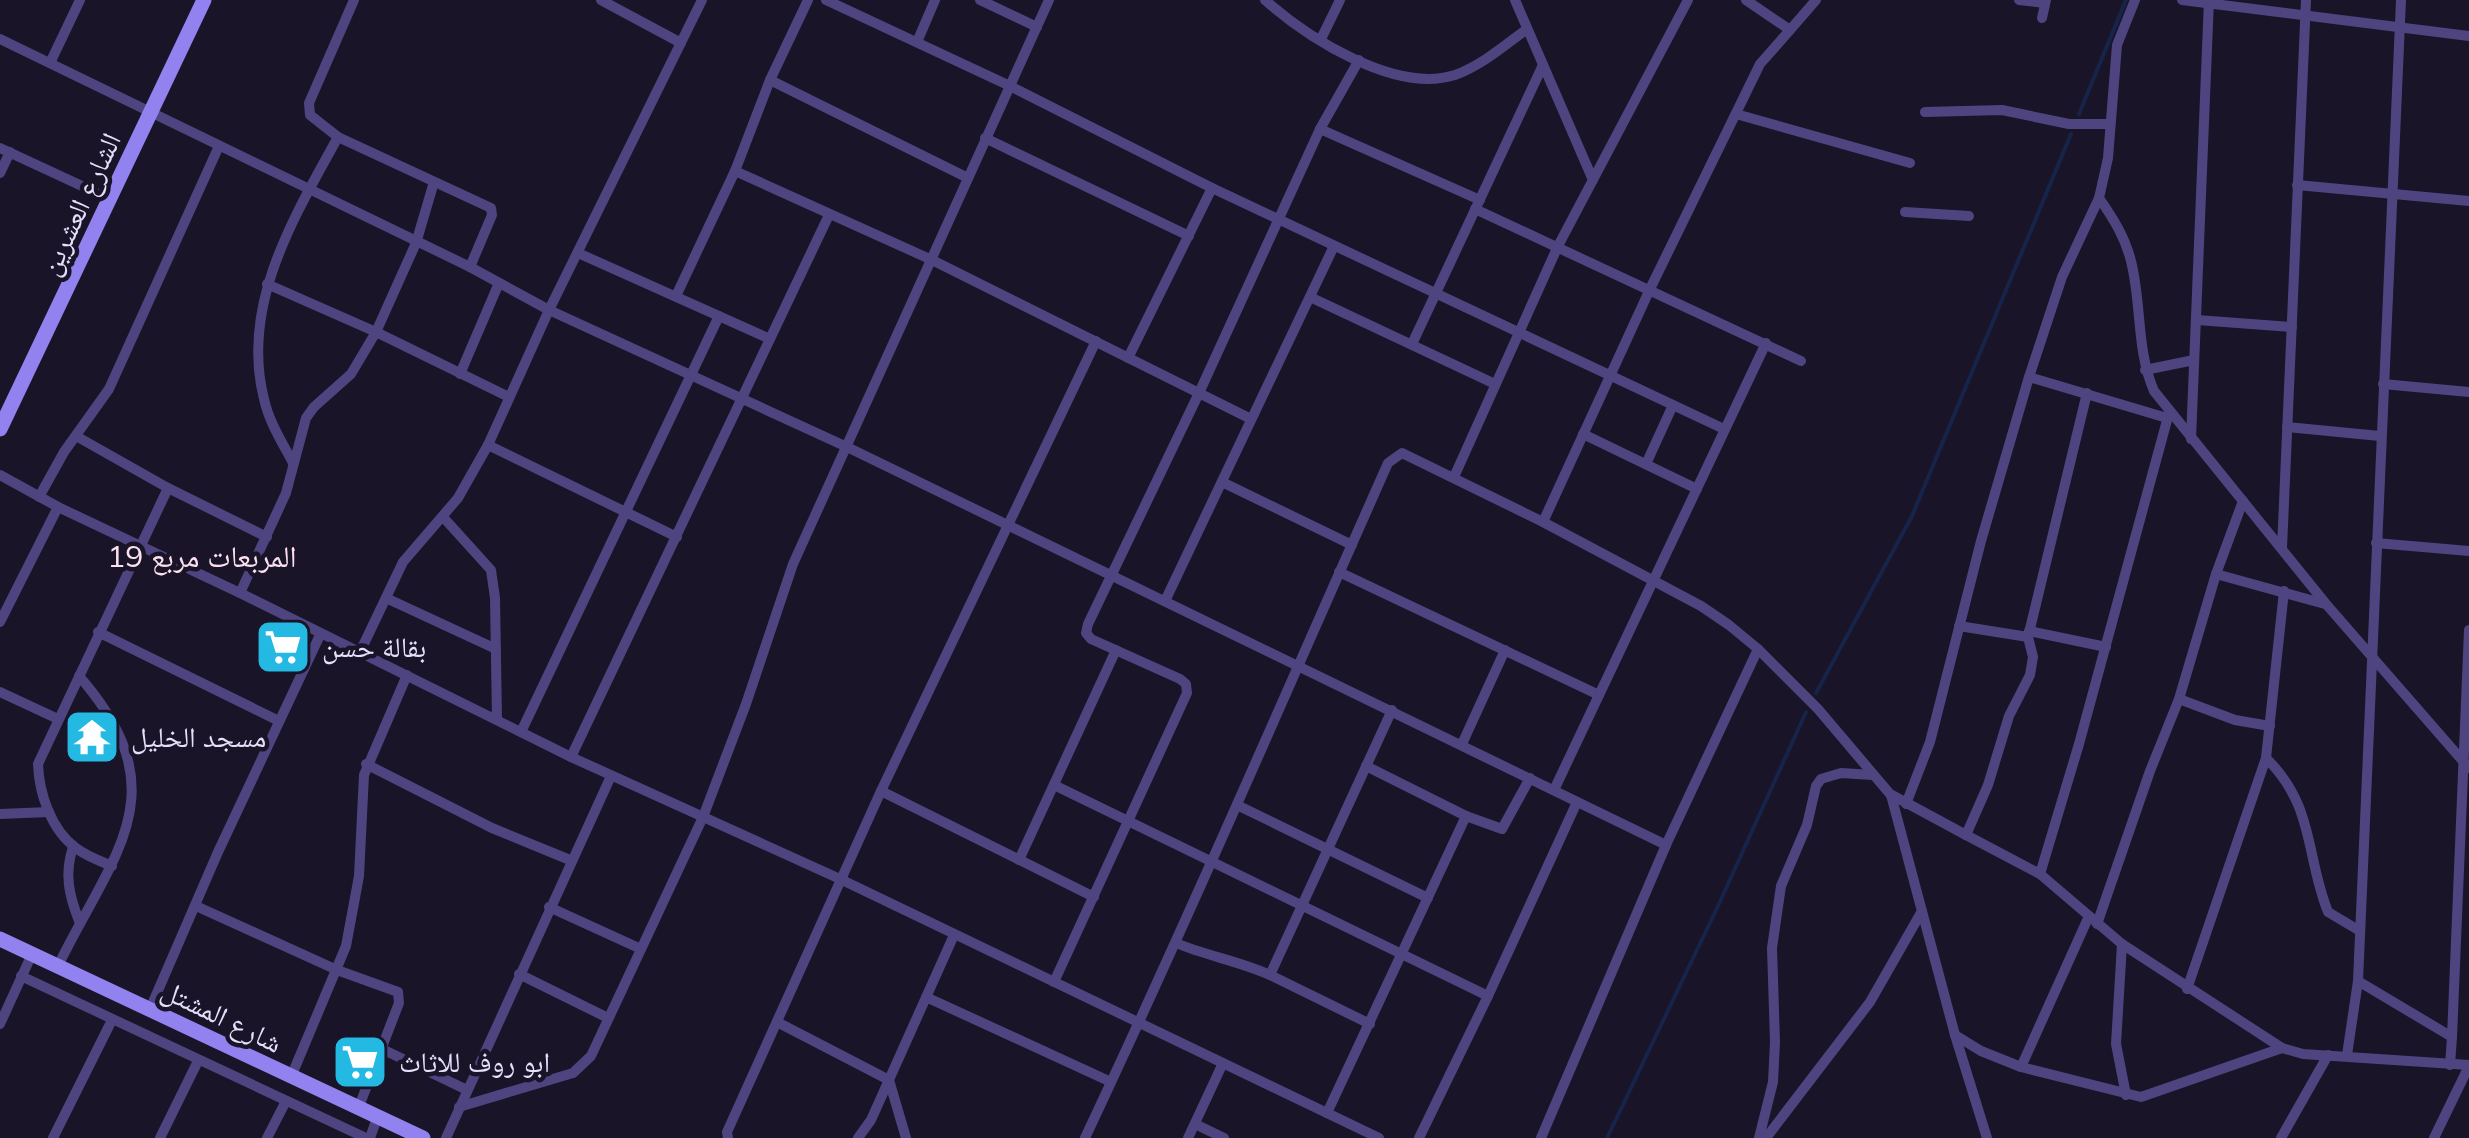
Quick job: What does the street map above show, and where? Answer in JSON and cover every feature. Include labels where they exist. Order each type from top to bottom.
[{"type":"street","points":[[50,63],[80,0]]},
{"type":"street","name":"الشارع العشرين","points":[[0,430],[204,0]]},
{"type":"street","points":[[354,0],[309,102],[310,114],[338,137],[492,211],[470,267]]},
{"type":"street","points":[[601,0],[681,43]]},
{"type":"street","points":[[360,652],[413,548],[444,518],[488,446],[549,310],[702,0]]},
{"type":"street","points":[[676,296],[808,0]]},
{"type":"street","points":[[826,0],[1010,86],[1212,188],[1724,429]]},
{"type":"street","points":[[917,42],[936,0]]},
{"type":"street","points":[[980,0],[1037,27]]},
{"type":"street","points":[[459,1107],[573,1073],[591,1056],[703,817],[794,564],[1050,0]]},
{"type":"street","points":[[1265,0],[1321,39],[1387,73],[1439,78],[1457,74],[1527,29]]},
{"type":"street","points":[[1321,39],[1340,0]]},
{"type":"street","points":[[1515,0],[1593,180]]},
{"type":"street","points":[[1454,477],[1558,246],[1688,0]]},
{"type":"street","points":[[1746,0],[1790,30]]},
{"type":"street","points":[[1543,522],[1650,289],[1760,64],[1816,0]]},
{"type":"street","points":[[2019,0],[2046,1],[2042,18]]},
{"type":"street","points":[[1906,804],[1930,742],[2029,377],[2062,277],[2099,198],[2117,45],[2135,0]]},
{"type":"street","points":[[2182,0],[2469,36]]},
{"type":"street","points":[[2282,550],[2306,0]]},
{"type":"street","points":[[2347,1055],[2358,981],[2402,0]]},
{"type":"street","points":[[2191,440],[2209,3]]},
{"type":"street","points":[[0,39],[470,267],[549,310],[1008,524],[1666,845]]},
{"type":"street","points":[[1054,982],[1187,693],[1180,678],[1091,639],[1086,633],[1110,574],[1199,393],[1320,129],[1358,60]]},
{"type":"street","points":[[1412,344],[1543,65]]},
{"type":"street","points":[[770,80],[968,178]]},
{"type":"street","points":[[1925,112],[2002,110],[2070,124],[2110,124]]},
{"type":"street","points":[[1736,114],[1910,163]]},
{"type":"street","points":[[1320,129],[1801,362]]},
{"type":"street","points":[[293,464],[270,420],[260,378],[259,310],[308,191],[338,137]]},
{"type":"street","points":[[985,138],[1188,236]]},
{"type":"street","points":[[39,497],[109,389],[219,146]]},
{"type":"street","points":[[0,173],[5,150],[110,199]]},
{"type":"street","points":[[735,171],[932,260],[1251,419]]},
{"type":"street","points":[[240,593],[286,493],[306,418],[351,374],[376,332],[416,243],[434,182]]},
{"type":"street","points":[[2297,185],[2469,201]]},
{"type":"street","points":[[1128,358],[1212,188]]},
{"type":"street","points":[[2099,198],[2125,241],[2132,263],[2145,370],[2168,416],[2466,764]]},
{"type":"street","points":[[1905,212],[1969,216]]},
{"type":"street","points":[[571,757],[828,214]]},
{"type":"street","points":[[1165,602],[1334,246]]},
{"type":"street","points":[[578,252],[770,339]]},
{"type":"street","points":[[460,374],[499,283]]},
{"type":"street","points":[[267,284],[509,397]]},
{"type":"street","points":[[1310,297],[1495,384]]},
{"type":"street","points":[[520,732],[718,316]]},
{"type":"street","points":[[2196,320],[2292,327]]},
{"type":"street","points":[[728,1138],[727,1132],[840,879],[1096,341]]},
{"type":"street","points":[[1554,790],[1766,343]]},
{"type":"street","points":[[2145,370],[2194,360]]},
{"type":"street","points":[[2029,377],[2168,416]]},
{"type":"street","points":[[2383,384],[2469,392]]},
{"type":"street","points":[[1966,834],[1988,785],[2009,716],[2030,674],[2033,658],[2029,634],[2088,393]]},
{"type":"street","points":[[1646,464],[1673,405]]},
{"type":"street","points":[[2040,874],[2168,416]]},
{"type":"street","points":[[2288,427],[2380,436]]},
{"type":"street","points":[[1583,434],[1696,489]]},
{"type":"street","points":[[76,436],[267,537]]},
{"type":"street","points":[[488,446],[677,537]]},
{"type":"street","points":[[1085,1138],[1239,806],[1388,463],[1402,454],[1543,522],[1700,606],[1758,648],[1818,709],[1890,794],[2040,874],[2122,944],[2282,1048],[2303,1054],[2469,1066],[2434,1138]]},
{"type":"street","points":[[0,475],[58,507],[571,757],[840,879],[1379,1138]]},
{"type":"street","points":[[1222,482],[1352,545]]},
{"type":"street","points":[[112,866],[74,847],[49,812],[38,764],[168,488]]},
{"type":"street","points":[[2021,1067],[2093,920],[2180,699],[2216,574],[2243,501]]},
{"type":"street","points":[[0,622],[58,507]]},
{"type":"street","points":[[444,518],[492,570],[496,720]]},
{"type":"street","points":[[2376,543],[2469,552]]},
{"type":"street","points":[[1339,572],[1599,696]]},
{"type":"street","points":[[2216,574],[2326,604]]},
{"type":"street","points":[[2187,989],[2266,758],[2284,591]]},
{"type":"street","points":[[386,598],[496,649]]},
{"type":"street","points":[[1959,626],[2106,646]]},
{"type":"street","points":[[2450,1065],[2469,630]]},
{"type":"street","points":[[98,632],[278,721]]},
{"type":"street","points":[[150,1008],[320,636]]},
{"type":"street","points":[[1541,1138],[1666,845],[1758,648]]},
{"type":"street","points":[[1019,860],[1116,650]]},
{"type":"street","points":[[1462,744],[1504,650]]},
{"type":"street","points":[[291,1078],[346,946],[358,876],[366,764],[407,675]]},
{"type":"street","points":[[58,966],[112,866],[130,822],[133,798],[132,773],[111,716],[79,676]]},
{"type":"street","points":[[0,692],[58,719]]},
{"type":"street","points":[[2180,699],[2235,720],[2270,726]]},
{"type":"street","points":[[1270,975],[1392,710]]},
{"type":"street","points":[[2266,758],[2284,777],[2303,812],[2328,912],[2360,932]]},
{"type":"street","points":[[366,764],[492,828],[570,860]]},
{"type":"street","points":[[1366,766],[1466,816],[1502,829],[1530,778]]},
{"type":"street","points":[[1763,1138],[1775,1042],[1772,948],[1780,886],[1807,826],[1816,786],[1822,779],[1842,773],[1873,775]]},
{"type":"street","points":[[446,1138],[611,776]]},
{"type":"street","points":[[1054,785],[1488,996]]},
{"type":"street","points":[[881,791],[1094,897]]},
{"type":"street","points":[[1890,794],[1987,1138]]},
{"type":"street","points":[[1420,1138],[1577,802]]},
{"type":"street","points":[[1239,806],[1428,898]]},
{"type":"street","points":[[0,814],[49,812]]},
{"type":"street","points":[[1327,1113],[1466,816]]},
{"type":"street","points":[[74,847],[68,889],[79,921]]},
{"type":"street","points":[[196,906],[337,970],[398,992],[398,1003],[358,1110]]},
{"type":"street","points":[[549,907],[640,948]]},
{"type":"street","points":[[1763,1138],[1870,1002],[1922,911]]},
{"type":"street","points":[[858,1138],[871,1120],[954,935]]},
{"type":"street","name":"شارع المشتل","points":[[0,938],[423,1138]]},
{"type":"street","points":[[1176,943],[1210,957],[1247,964],[1370,1024]]},
{"type":"street","points":[[2122,944],[2116,1044],[2126,1095]]},
{"type":"street","points":[[0,1024],[32,954]]},
{"type":"street","points":[[519,974],[608,1018]]},
{"type":"street","points":[[21,976],[368,1138],[376,1118]]},
{"type":"street","points":[[2358,981],[2452,1037]]},
{"type":"street","points":[[926,997],[1111,1082]]},
{"type":"street","points":[[53,1138],[112,1020]]},
{"type":"street","points":[[777,1022],[889,1080],[906,1138]]},
{"type":"street","points":[[1955,1035],[2021,1067],[2126,1095],[2154,1095],[2282,1048]]},
{"type":"street","points":[[380,1048],[467,1090]]},
{"type":"street","points":[[2281,1138],[2328,1055]]},
{"type":"street","points":[[160,1138],[198,1061]]},
{"type":"street","points":[[1188,1138],[1223,1063]]},
{"type":"street","points":[[267,1138],[286,1101]]},
{"type":"street","points":[[1194,1124],[1224,1138]]},
{"type":"waterway","points":[[2079,114],[2126,0]]},
{"type":"waterway","points":[[1816,693],[1912,516],[2071,134]]},
{"type":"waterway","points":[[1607,1138],[1806,712]]},
{"type":"place","name":"بقالة حسن","points":[[283,647]]},
{"type":"place","name":"مسجد الخليل","points":[[92,737]]},
{"type":"place","name":"ابو روف للاثاث","points":[[360,1062]]},
{"type":"district","name":"المربعات مربع 19","points":[[202,557]]}]
